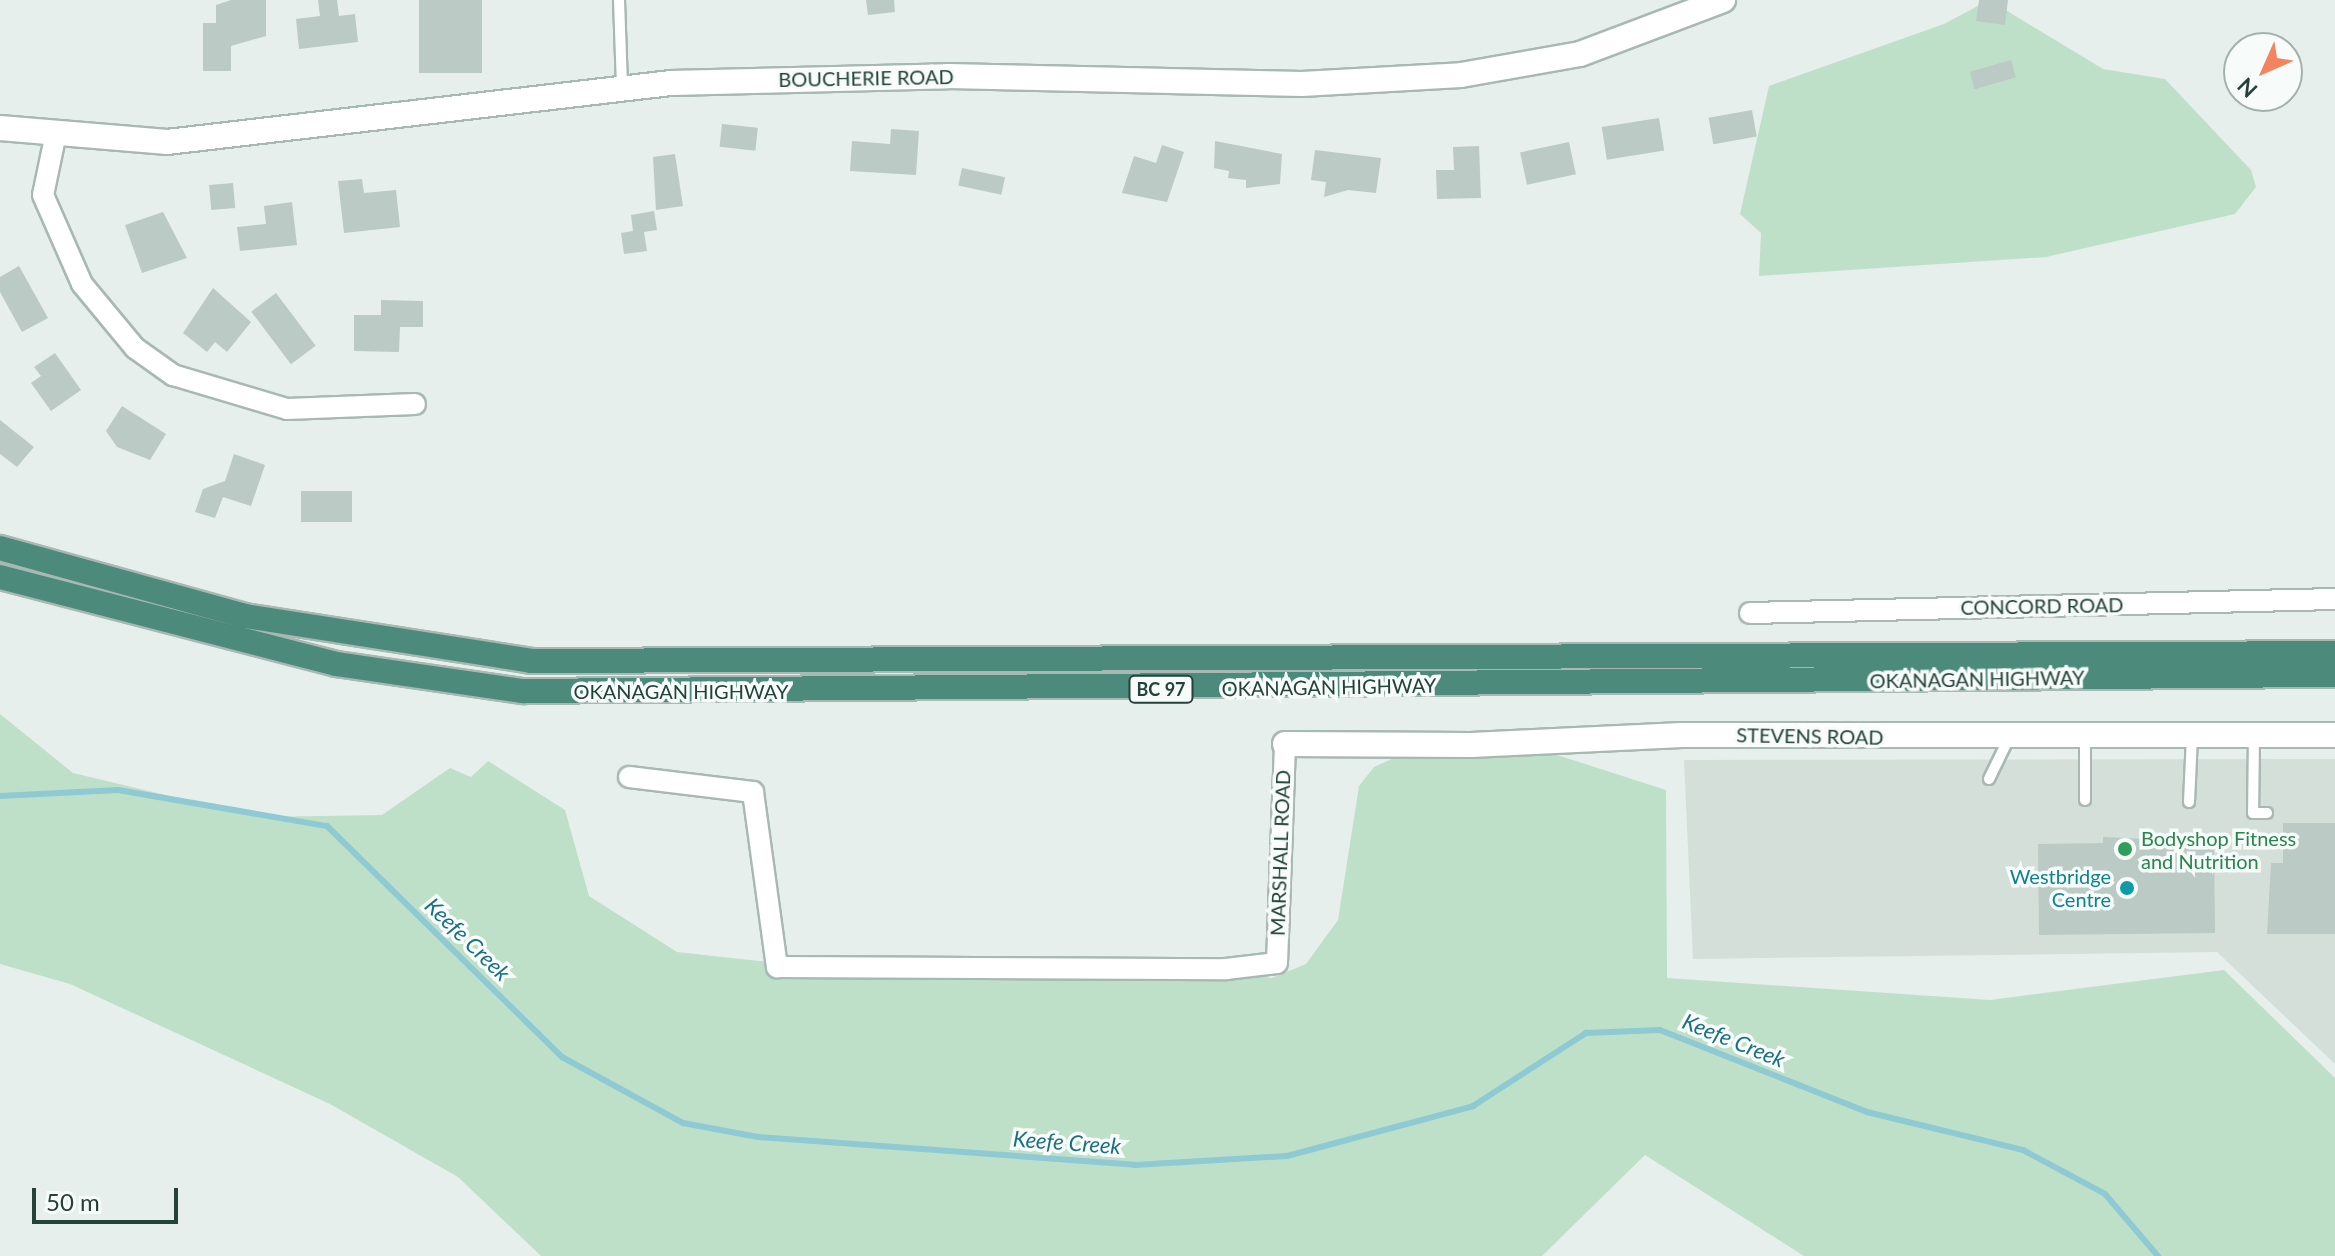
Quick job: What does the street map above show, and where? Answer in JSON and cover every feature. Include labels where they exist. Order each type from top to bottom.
[{"type":"highway","name":"OKANAGAN HIGHWAY","points":[[0,548],[245,616],[531,661],[2335,653]]},
{"type":"highway","name":"OKANAGAN HIGHWAY","points":[[0,577],[337,664],[523,691],[2335,675]]},
{"type":"main road","name":"BOUCHERIE ROAD","points":[[0,128],[167,142],[622,89],[948,76],[1302,84],[1461,75],[1580,54],[1723,0]]},
{"type":"main road","name":"STEVENS ROAD","points":[[1285,744],[1471,745],[1682,735],[2085,738],[2335,735]]},
{"type":"street","points":[[56,133],[43,195],[82,284],[135,348],[173,375],[287,409],[415,404]]},
{"type":"street","name":"CONCORD ROAD","points":[[1750,613],[2335,599]]},
{"type":"street","name":"MARSHALL ROAD","points":[[629,777],[753,792],[777,967],[1226,969],[1277,963],[1285,744]]},
{"type":"lane","points":[[619,0],[622,89]]},
{"type":"lane","points":[[2189,802],[2192,736]]},
{"type":"lane","points":[[2254,736],[2253,813],[2267,813]]},
{"type":"lane","points":[[1989,779],[2009,738]]},
{"type":"lane","points":[[2085,738],[2085,800]]},
{"type":"shaded area","points":[[2335,759],[2335,1064],[2217,952],[1693,959],[1684,760]]},
{"type":"green space","points":[[1989,0],[2103,69],[2165,79],[2251,170],[2256,187],[2235,214],[2046,257],[1759,276],[1761,233],[1740,214],[1769,86],[1944,24]]},
{"type":"green space","points":[[0,714],[73,773],[258,817],[382,815],[450,768],[471,777],[488,761],[565,810],[589,896],[677,952],[759,961],[1210,968],[1272,978],[1306,964],[1338,920],[1359,786],[1374,767],[1436,739],[1551,753],[1666,790],[1667,978],[1990,1000],[2224,970],[2335,1078],[2335,1256],[1804,1256],[1645,1155],[1542,1256],[541,1256],[458,1177],[330,1104],[70,984],[0,964]]},
{"type":"building","points":[[231,0],[266,0],[266,36],[231,46],[231,71],[203,71],[203,23],[216,23],[216,5]]},
{"type":"building","points":[[318,0],[337,0],[339,16],[355,14],[358,42],[299,49],[296,19],[320,16]]},
{"type":"building","points":[[419,0],[482,0],[482,73],[419,73]]},
{"type":"building","points":[[866,0],[894,0],[895,12],[868,15]]},
{"type":"building","points":[[1979,0],[2008,0],[2005,25],[1976,21]]},
{"type":"building","points":[[2011,60],[2016,77],[1975,89],[1970,72]]},
{"type":"building","points":[[1752,110],[1757,137],[1713,144],[1709,118]]},
{"type":"building","points":[[1659,118],[1664,151],[1607,160],[1602,127]]},
{"type":"building","points":[[722,124],[758,128],[755,151],[720,147]]},
{"type":"building","points":[[891,129],[919,131],[916,175],[850,171],[852,141],[890,144]]},
{"type":"building","points":[[1215,141],[1282,154],[1280,184],[1246,188],[1246,180],[1228,178],[1229,171],[1214,168]]},
{"type":"building","points":[[1569,142],[1576,174],[1527,185],[1520,152]]},
{"type":"building","points":[[1162,145],[1184,152],[1167,202],[1122,193],[1134,156],[1156,163]]},
{"type":"building","points":[[1479,146],[1481,198],[1437,199],[1436,170],[1454,170],[1453,147]]},
{"type":"building","points":[[1315,150],[1381,158],[1376,193],[1348,190],[1324,197],[1326,182],[1311,180]]},
{"type":"building","points":[[675,154],[683,206],[656,210],[653,157]]},
{"type":"building","points":[[962,168],[1005,177],[1001,195],[958,186]]},
{"type":"building","points":[[362,179],[364,193],[396,190],[400,227],[344,233],[338,181]]},
{"type":"building","points":[[233,183],[235,208],[211,210],[209,185]]},
{"type":"building","points":[[292,202],[297,245],[240,251],[237,227],[266,224],[264,206]]},
{"type":"building","points":[[654,211],[657,230],[644,232],[647,251],[624,254],[621,233],[633,231],[631,215]]},
{"type":"building","points":[[163,212],[187,258],[142,273],[125,225]]},
{"type":"building","points":[[19,266],[48,318],[22,332],[0,292],[0,277]]},
{"type":"building","points":[[213,288],[251,322],[227,352],[215,342],[207,352],[183,333]]},
{"type":"building","points":[[276,293],[316,346],[291,364],[251,312]]},
{"type":"building","points":[[381,300],[423,301],[423,327],[400,327],[399,352],[354,351],[354,315],[381,315]]},
{"type":"building","points":[[55,353],[81,390],[51,411],[31,383],[41,376],[34,367]]},
{"type":"building","points":[[122,406],[166,434],[150,460],[117,447],[106,431]]},
{"type":"building","points":[[0,420],[34,447],[17,467],[0,454]]},
{"type":"building","points":[[234,454],[265,465],[251,506],[223,497],[215,518],[195,512],[203,489],[225,481]]},
{"type":"building","points":[[301,491],[352,491],[352,522],[301,522]]},
{"type":"building","points":[[2283,823],[2335,823],[2335,934],[2267,934],[2271,863],[2283,863]]},
{"type":"building","name":"Westbridge Centre","points":[[2103,837],[2214,842],[2215,933],[2039,935],[2038,844],[2103,843]]},
{"type":"waterway","name":"Keefe Creek","points":[[0,796],[118,790],[327,826],[562,1057],[683,1123],[758,1137],[1135,1165],[1287,1156],[1473,1106],[1586,1033],[1660,1030],[1867,1112],[2023,1150],[2105,1194],[2158,1256]]},
{"type":"place","name":"Bodyshop Fitness and Nutrition","points":[[2125,849]]},
{"type":"place","name":"Westbridge Centre","points":[[2127,888]]}]
